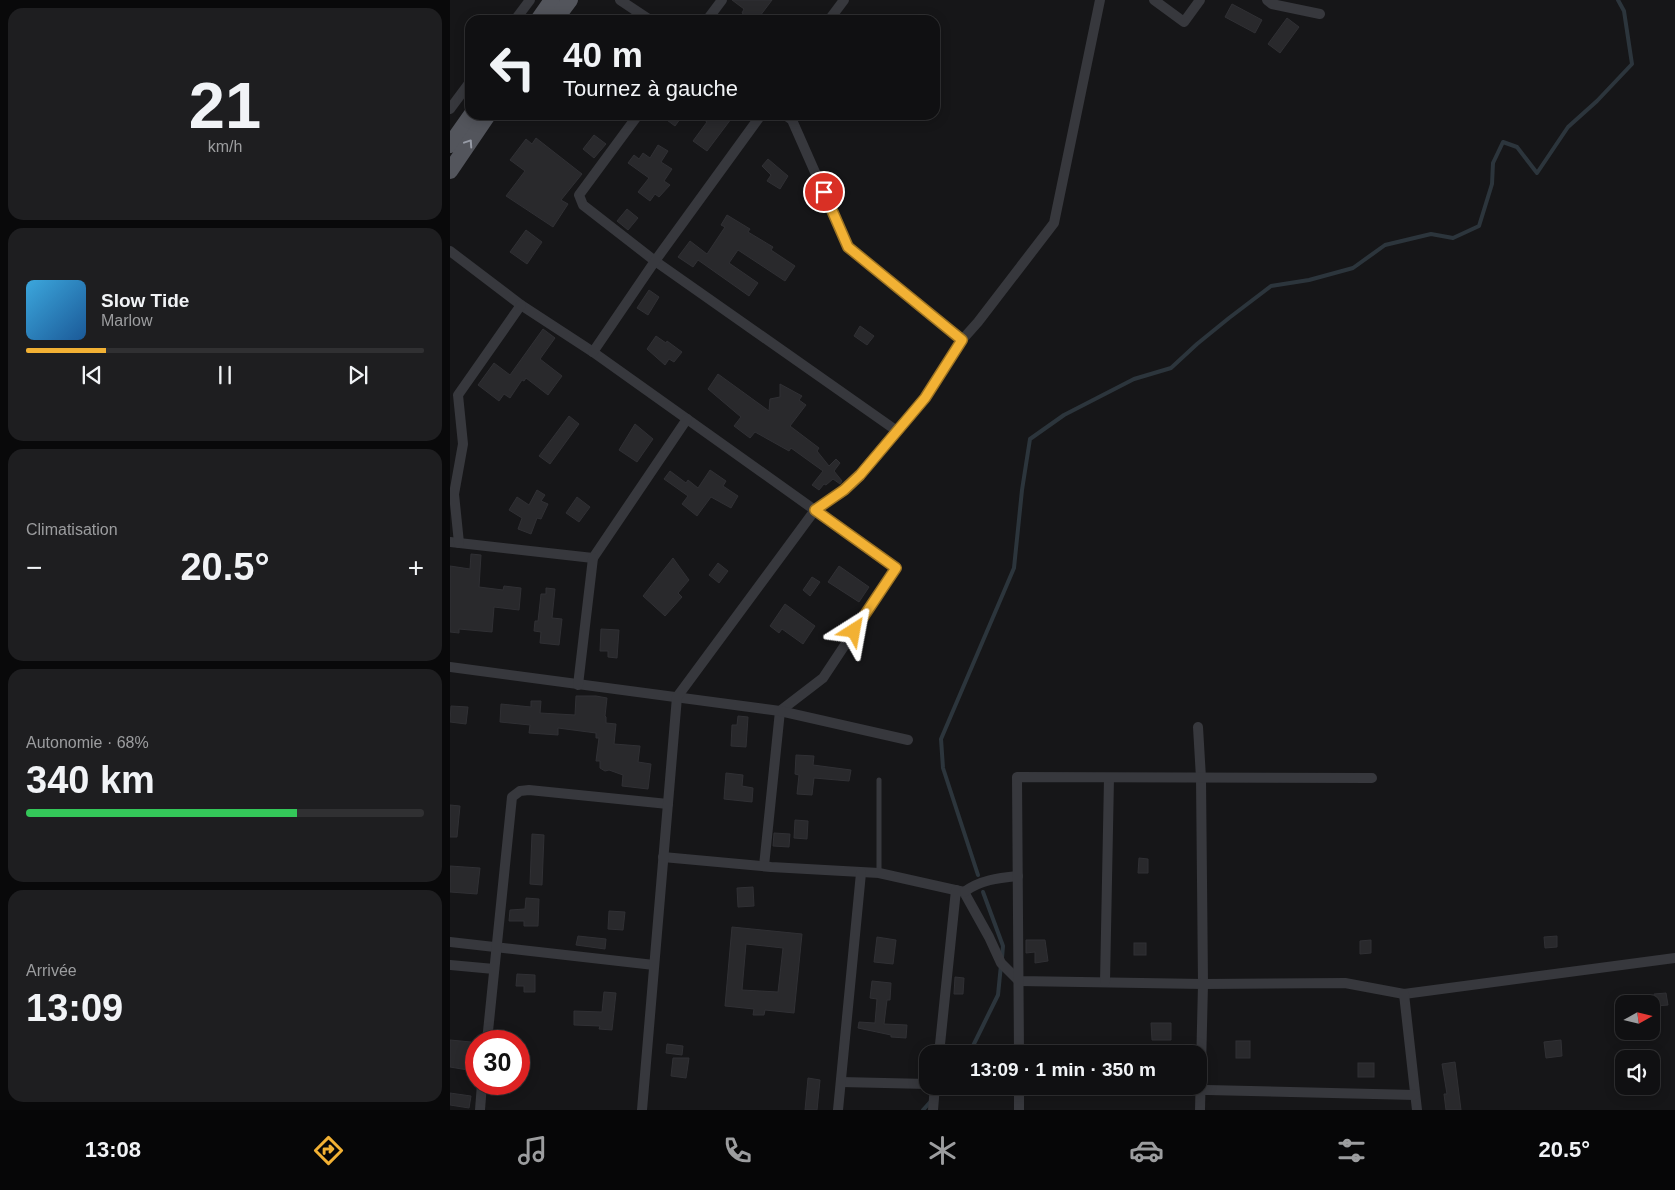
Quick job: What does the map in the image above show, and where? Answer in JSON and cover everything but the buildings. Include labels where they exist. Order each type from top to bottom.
[{"type":"main road","points":[[542,15],[552,0]]},
{"type":"main road","points":[[560,15],[570,0]]},
{"type":"main road","points":[[450,145],[468,120]]},
{"type":"main road","points":[[450,171],[485,120]]},
{"type":"street","points":[[519,15],[530,0]]},
{"type":"street","points":[[620,0],[642,15]]},
{"type":"street","points":[[711,15],[722,0]]},
{"type":"street","points":[[833,15],[844,0]]},
{"type":"street","points":[[642,1110],[677,698],[815,510],[844,490],[860,475],[925,398],[962,340],[1054,224],[1100,0]]},
{"type":"street","points":[[1154,0],[1184,22],[1200,0]]},
{"type":"street","points":[[1267,0],[1272,4],[1320,14]]},
{"type":"street","points":[[450,109],[465,89]]},
{"type":"street","points":[[634,120],[579,195],[583,206],[654,261],[897,431]]},
{"type":"street","points":[[593,352],[654,261],[757,120]]},
{"type":"street","points":[[792,120],[848,247],[962,340]]},
{"type":"street","points":[[450,251],[521,305],[593,352],[896,568],[823,678],[780,711],[764,866]]},
{"type":"street","points":[[521,305],[458,395],[463,444],[454,494],[455,542],[593,558]]},
{"type":"street","points":[[578,685],[593,558],[687,419]]},
{"type":"street","points":[[450,668],[780,711],[908,740]]},
{"type":"street","points":[[1198,728],[1201,778],[1204,984],[1202,1045]]},
{"type":"street","points":[[1019,1045],[1017,778],[1372,778]]},
{"type":"street","points":[[1105,982],[1109,778]]},
{"type":"street","points":[[488,1030],[512,797],[520,791],[529,790],[668,804]]},
{"type":"street","points":[[663,857],[764,866],[879,873],[960,891],[993,879],[1018,876]]},
{"type":"street","points":[[838,1110],[861,873]]},
{"type":"street","points":[[960,891],[989,937],[1001,963],[1019,981],[1204,984],[1345,983],[1404,994],[1675,958]]},
{"type":"street","points":[[940,1045],[960,891]]},
{"type":"street","points":[[450,942],[654,965]]},
{"type":"street","points":[[450,965],[494,969]]},
{"type":"street","points":[[1404,994],[1417,1110]]},
{"type":"street","points":[[841,1082],[919,1084]]},
{"type":"street","points":[[1207,1090],[1415,1095]]},
{"type":"street","points":[[480,1110],[481,1095]]},
{"type":"street","points":[[933,1110],[935,1095]]},
{"type":"street","points":[[1019,1095],[1019,1110]]},
{"type":"street","points":[[1200,1095],[1200,1110]]},
{"type":"lane","points":[[879,780],[879,873]]},
{"type":"waterway","points":[[978,875],[943,768],[941,739],[1014,568],[1022,490],[1030,439],[1064,415],[1134,379],[1171,368],[1197,344],[1271,286],[1309,280],[1353,268],[1385,245],[1431,234],[1453,238],[1479,226],[1492,184],[1493,163],[1503,142],[1517,147],[1537,173],[1568,127],[1597,101],[1632,64],[1624,11],[1618,0]]},
{"type":"waterway","points":[[983,892],[1003,946],[1002,958]]},
{"type":"waterway","points":[[973,1045],[998,995],[1001,965]]},
{"type":"waterway","points":[[923,1110],[932,1100]]},
{"type":"route","points":[[824,192],[848,247],[962,340],[925,398],[860,475],[844,490],[815,510],[896,568],[854,631]]}]
